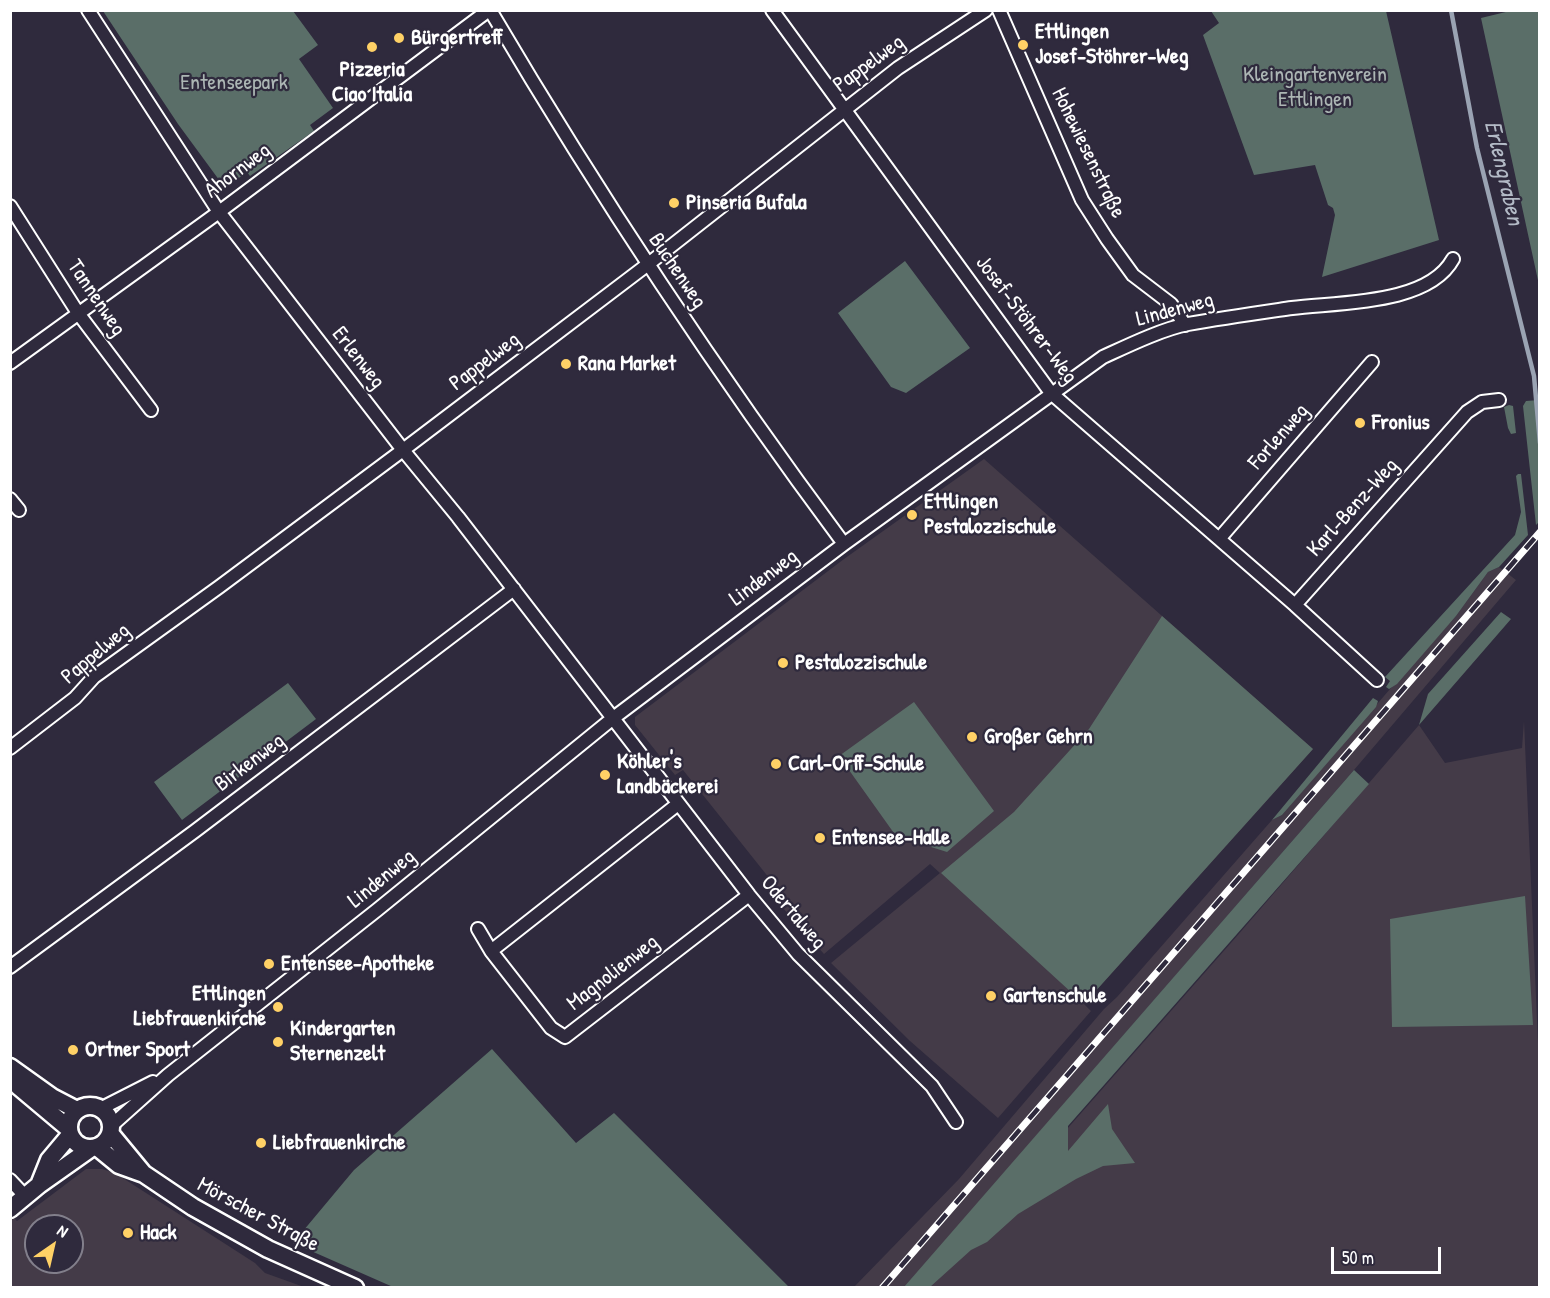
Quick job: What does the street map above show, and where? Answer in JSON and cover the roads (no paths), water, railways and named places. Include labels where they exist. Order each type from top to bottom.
[{"type":"main road","points":[[10,1067],[52,1097],[77,1110]]},
{"type":"main road","points":[[10,1076],[69,1132],[78,1145],[94,1148]]},
{"type":"main road","points":[[10,1209],[39,1185],[108,1139],[109,1119],[100,1109],[88,1106],[77,1110],[72,1115],[69,1132],[49,1160],[39,1185]]},
{"type":"main road","name":"Mörscher Straße","points":[[110,1130],[144,1174]]},
{"type":"main road","name":"Mörscher Straße","points":[[94,1148],[119,1165],[144,1174],[193,1208],[267,1249],[355,1287]]},
{"type":"street","name":"Erlenweg","points":[[88,10],[219,212],[514,589],[612,719]]},
{"type":"street","name":"Ahornweg","points":[[10,363],[219,212],[490,10]]},
{"type":"street","name":"Buchenweg","points":[[490,10],[546,106],[647,265],[762,434],[844,544]]},
{"type":"street","name":"Josef-Stöhrer-Weg","points":[[772,10],[1051,393],[1295,605],[1377,680]]},
{"type":"street","name":"Pappelweg","points":[[10,748],[75,698],[94,676],[219,587],[403,450],[647,265],[844,108],[898,68],[986,10]]},
{"type":"street","name":"Hohewiesenstraße","points":[[999,10],[1082,200],[1133,275],[1171,304],[1185,325]]},
{"type":"street","name":"Tannenweg","points":[[10,206],[78,313],[151,410]]},
{"type":"street","name":"Lindenweg","points":[[110,1130],[168,1075],[368,917],[612,719],[844,544],[1103,357],[1132,343],[1185,325],[1293,308],[1380,299],[1405,292],[1433,281],[1445,272],[1453,259]]},
{"type":"street","name":"Forlenweg","points":[[1219,539],[1372,362]]},
{"type":"street","name":"Karl-Benz-Weg","points":[[1295,605],[1467,412],[1482,402],[1499,400]]},
{"type":"street","points":[[10,499],[19,510]]},
{"type":"street","name":"Birkenweg","points":[[10,967],[195,831],[514,589]]},
{"type":"street","name":"Odertalweg","points":[[612,719],[749,895],[798,954],[932,1086],[956,1122]]},
{"type":"street","points":[[490,951],[678,804]]},
{"type":"street","name":"Magnolienweg","points":[[478,929],[490,951],[551,1028],[565,1037],[749,895]]},
{"type":"street","name":"Lindenweg","points":[[100,1109],[168,1075]]},
{"type":"street","points":[[10,1180],[25,1196]]},
{"type":"waterway","name":"Erlengraben","points":[[1451,10],[1477,148],[1534,376],[1540,443]]},
{"type":"railway","points":[[882,1288],[1540,532]]},
{"type":"place","name":"Bürgertreff","points":[[399,38]]},
{"type":"place","name":"Ettlingen Josef-Stöhrer-Weg","points":[[1023,45]]},
{"type":"place","name":"Pizzeria Ciao Italia","points":[[372,47]]},
{"type":"place","name":"Pinseria Bufala","points":[[674,203]]},
{"type":"place","name":"Rana Market","points":[[566,364]]},
{"type":"place","name":"Fronius","points":[[1360,423]]},
{"type":"place","name":"Ettlingen Pestalozzischule","points":[[912,515]]},
{"type":"place","name":"Pestalozzischule","points":[[783,663]]},
{"type":"place","name":"Großer Gehrn","points":[[972,737]]},
{"type":"place","name":"Carl-Orff-Schule","points":[[776,764]]},
{"type":"place","name":"Köhler's Landbäckerei","points":[[605,775]]},
{"type":"place","name":"Entensee-Halle","points":[[820,838]]},
{"type":"place","name":"Entensee-Apotheke","points":[[269,964]]},
{"type":"place","name":"Gartenschule","points":[[991,996]]},
{"type":"place","name":"Ettlingen Liebfrauenkirche","points":[[278,1007]]},
{"type":"place","name":"Kindergarten Sternenzelt","points":[[278,1042]]},
{"type":"place","name":"Ortner Sport","points":[[73,1050]]},
{"type":"place","name":"Liebfrauenkirche","points":[[261,1143]]},
{"type":"place","name":"Hack","points":[[128,1233]]},
{"type":"park label","name":"Entenseepark","points":[[234,83]]},
{"type":"park label","name":"Kleingartenverein Ettlingen","points":[[1315,88]]}]
